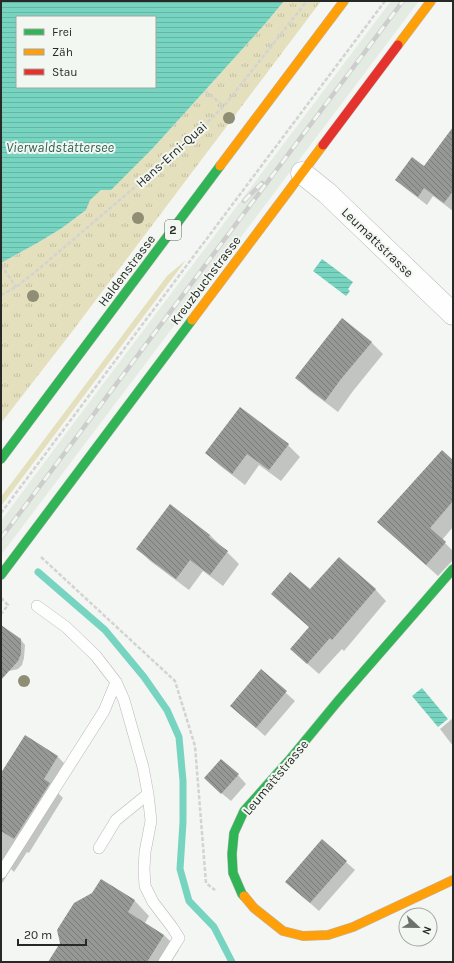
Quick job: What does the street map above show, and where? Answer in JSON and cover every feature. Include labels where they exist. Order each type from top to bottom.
[{"type":"street","name":"Haldenstrasse","points":[[1,459],[344,1]]},
{"type":"street","name":"Kreuzbuchstrasse","points":[[1,574],[431,1]]},
{"type":"street","name":"Leumattstrasse","points":[[302,173],[326,193],[453,314]]},
{"type":"street","name":"Leumattstrasse","points":[[453,569],[244,811],[234,833],[232,854],[233,872],[242,894],[254,908],[283,931],[303,936],[328,935],[352,927],[453,880]]},
{"type":"lane","points":[[38,606],[66,627],[96,656],[116,682],[124,700],[143,767],[148,794],[151,821],[145,852],[145,886],[153,902],[179,938],[164,962]]},
{"type":"lane","points":[[1,873],[104,711],[116,682]]},
{"type":"lane","points":[[99,848],[116,820],[148,794]]},
{"type":"path","name":"Hans-Erni-Quai","points":[[1,295],[16,287],[34,273],[182,146],[224,106],[307,1]]},
{"type":"path","points":[[1,514],[385,1]]},
{"type":"path","points":[[205,90],[224,106]]},
{"type":"path","points":[[1,265],[16,287]]},
{"type":"path","points":[[24,544],[35,552],[175,681],[195,746],[206,883],[217,892]]},
{"type":"path","points":[[1,598],[8,605],[1,614]]},
{"type":"shaded area","points":[[391,1],[419,1],[1,555],[1,521]]},
{"type":"green space","points":[[284,1],[321,1],[71,333],[1,423],[1,263],[62,228],[86,210],[89,200],[153,148]]},
{"type":"green space","points":[[186,260],[1,506],[1,497],[167,276]]},
{"type":"water","name":"Vierwaldstättersee","points":[[1,1],[284,1],[153,148],[111,190],[101,190],[90,200],[86,210],[62,228],[1,263]]},
{"type":"water","points":[[322,259],[353,282],[348,289],[350,291],[346,296],[313,271]]},
{"type":"water","points":[[422,688],[448,719],[438,727],[412,696]]},
{"type":"building","points":[[453,127],[453,191],[444,203],[424,188],[418,197],[395,180],[412,157],[424,166]]},
{"type":"building","points":[[342,318],[372,342],[325,401],[295,378]]},
{"type":"building","points":[[240,407],[289,444],[269,470],[247,454],[232,474],[205,453]]},
{"type":"building","points":[[442,450],[453,460],[453,501],[430,528],[446,542],[426,565],[377,522]]},
{"type":"building","points":[[170,504],[228,551],[210,575],[190,560],[176,579],[136,549]]},
{"type":"building","points":[[339,557],[376,589],[332,640],[330,638],[307,664],[290,649],[309,627],[271,594],[290,572],[310,589]]},
{"type":"building","points":[[1,625],[21,639],[21,654],[18,661],[1,680]]},
{"type":"building","points":[[261,669],[287,691],[256,728],[230,706]]},
{"type":"building","points":[[25,735],[58,756],[44,779],[50,783],[14,839],[1,831],[1,773]]},
{"type":"building","points":[[221,759],[239,774],[221,794],[204,778]]},
{"type":"building","points":[[322,839],[347,861],[310,903],[285,882]]},
{"type":"building","points":[[101,879],[135,900],[128,912],[164,935],[147,962],[48,962],[60,943],[57,930],[74,903],[92,893]]},
{"type":"waterway","points":[[38,572],[105,630],[144,677],[167,710],[179,737],[183,781],[183,822],[180,869],[189,901],[214,927],[232,962]]},
{"type":"railway","points":[[1,538],[403,1]]},
{"type":"railway","points":[[244,201],[262,183]]},
{"type":"traffic: fast","points":[[1,459],[220,166]]},
{"type":"traffic: fast","points":[[1,575],[192,320]]},
{"type":"traffic: fast","points":[[244,896],[233,873],[232,854],[234,833],[244,811],[453,569]]},
{"type":"traffic: slow","points":[[220,166],[344,1]]},
{"type":"traffic: slow","points":[[398,45],[431,1]]},
{"type":"traffic: slow","points":[[192,320],[323,145]]},
{"type":"traffic: slow","points":[[244,896],[254,908],[283,931],[303,936],[328,935],[353,927],[453,880]]},
{"type":"traffic: jam","points":[[323,145],[398,45]]}]
